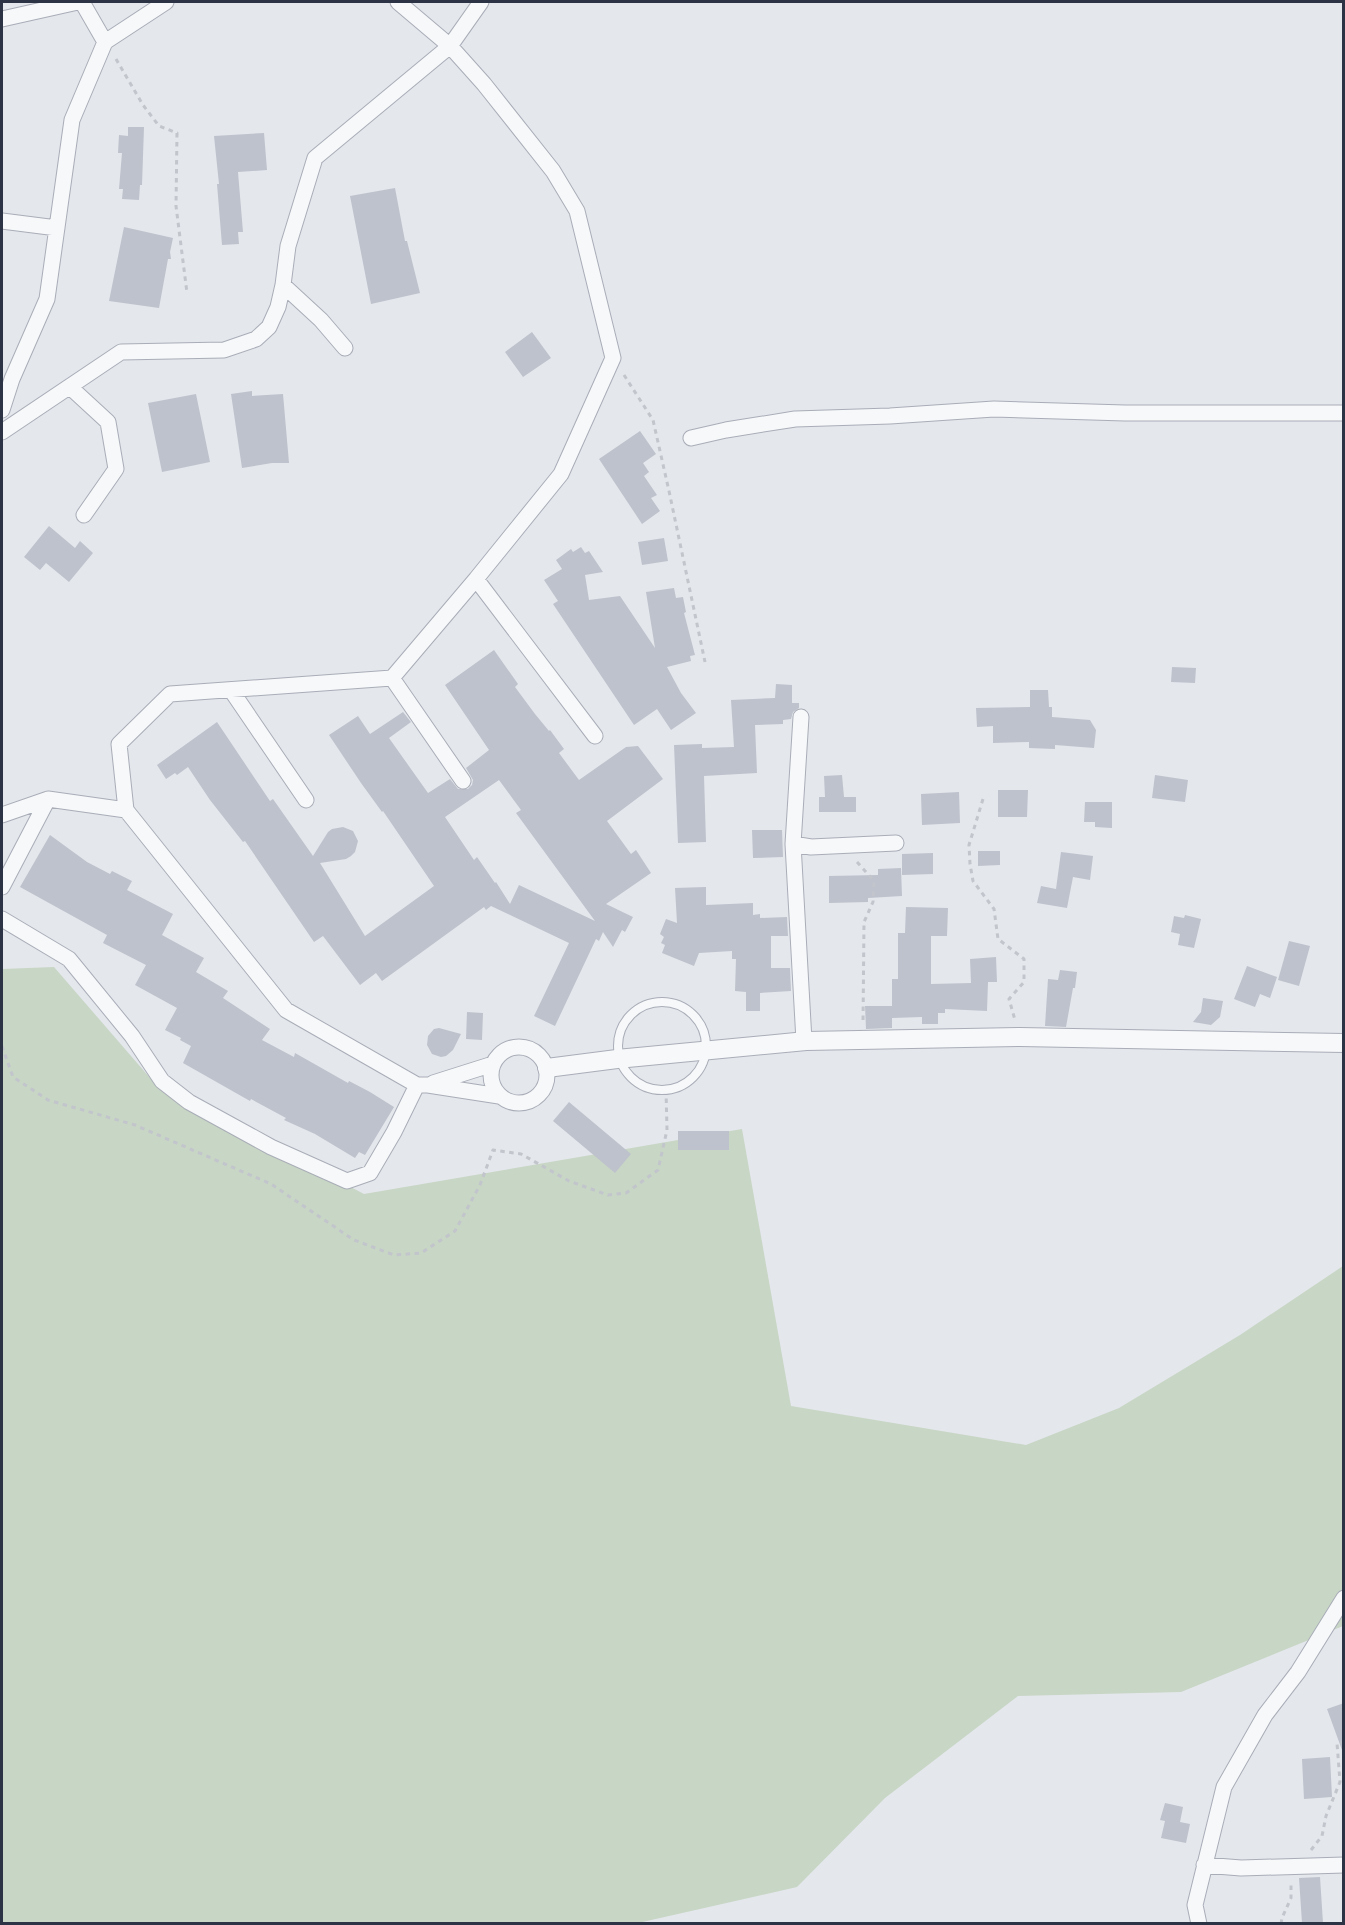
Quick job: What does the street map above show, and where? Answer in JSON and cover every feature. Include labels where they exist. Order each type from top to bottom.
[{"type":"street","points":[[2,19],[80,2],[105,42]]},
{"type":"street","points":[[2,410],[12,379],[47,299],[72,120],[105,42],[166,2]]},
{"type":"street","points":[[398,2],[402,3],[450,46],[484,84],[553,171],[578,211],[613,358],[561,474],[392,678],[170,694],[119,744],[126,810],[286,1010],[422,1085],[499,1096]]},
{"type":"street","points":[[2,432],[121,352],[224,350],[256,339],[268,327],[278,307],[284,285],[288,246],[315,158],[450,46],[481,2]]},
{"type":"street","points":[[2,221],[57,228]]},
{"type":"street","points":[[284,285],[321,320],[345,348]]},
{"type":"street","points":[[70,387],[108,422],[116,469],[84,515]]},
{"type":"street","points":[[691,438],[795,419],[994,409],[1344,413]]},
{"type":"street","points":[[476,579],[595,736]]},
{"type":"street","points":[[392,678],[464,781]]},
{"type":"street","points":[[231,690],[306,800]]},
{"type":"street","points":[[801,717],[793,844],[804,1041]]},
{"type":"street","points":[[2,815],[48,799],[126,810]]},
{"type":"street","points":[[2,887],[48,799]]},
{"type":"street","points":[[793,844],[811,847],[896,843]]},
{"type":"street","points":[[2,919],[69,958],[132,1036],[162,1081],[189,1102],[271,1147],[347,1181],[370,1173],[422,1085],[493,1064]]},
{"type":"street","points":[[547,1068],[804,1041],[1020,1037],[1344,1043]]},
{"type":"street","points":[[521,1047],[537,1053],[547,1068],[546,1085],[537,1098],[521,1104],[505,1101],[499,1096],[491,1082],[490,1073],[497,1057],[512,1048],[521,1047]]},
{"type":"street","points":[[1199,1923],[1196,1905],[1224,1787],[1265,1715],[1298,1672],[1344,1598]]},
{"type":"street","points":[[1204,1865],[1241,1868],[1344,1865]]},
{"type":"lane","points":[[666,1002],[681,1006],[693,1015],[702,1027],[706,1042],[704,1051],[700,1070],[691,1080],[679,1087],[666,1090],[652,1089],[639,1084],[629,1076],[618,1050],[619,1034],[626,1020],[637,1010],[651,1004],[666,1002]]},
{"type":"path","points":[[105,42],[143,105],[159,126],[177,133],[176,206],[187,293]]},
{"type":"path","points":[[613,358],[653,420],[705,662]]},
{"type":"path","points":[[983,799],[969,845],[970,864],[973,881],[994,909],[998,939],[1024,959],[1024,982],[1008,999],[1020,1037]]},
{"type":"path","points":[[840,846],[864,868],[874,881],[873,902],[864,922],[863,1040]]},
{"type":"path","points":[[2,1046],[13,1077],[48,1100],[135,1125],[271,1184],[354,1240],[394,1255],[421,1253],[455,1230],[480,1185],[493,1150],[521,1154],[569,1181],[608,1195],[626,1193],[658,1170],[667,1130],[666,1090]]},
{"type":"path","points":[[1311,1851],[1322,1836],[1326,1816],[1340,1782],[1337,1743],[1344,1742]]},
{"type":"path","points":[[1281,1923],[1291,1898],[1291,1874]]},
{"type":"green space","points":[[54,967],[157,1086],[364,1194],[742,1129],[791,1406],[1026,1445],[1119,1408],[1240,1335],[1343,1266],[1343,1626],[1181,1692],[1018,1696],[885,1798],[797,1887],[638,1923],[2,1923],[2,969]]},
{"type":"building","points":[[128,127],[144,127],[142,185],[140,185],[139,200],[122,199],[123,189],[119,189],[122,153],[118,153],[119,135],[128,136]]},
{"type":"building","points":[[264,133],[267,170],[238,172],[243,232],[238,232],[239,244],[222,245],[214,136]]},
{"type":"building","points":[[395,188],[405,241],[407,241],[420,293],[371,304],[350,196]]},
{"type":"building","points":[[124,227],[173,238],[171,259],[168,259],[159,308],[109,301]]},
{"type":"building","points":[[532,332],[551,358],[523,377],[505,352]]},
{"type":"building","points":[[252,391],[252,396],[283,394],[289,463],[242,468],[231,394]]},
{"type":"building","points":[[196,394],[210,462],[162,472],[148,403]]},
{"type":"building","points":[[640,431],[656,454],[643,463],[649,472],[644,476],[657,495],[651,498],[660,511],[642,524],[599,459]]},
{"type":"building","points":[[49,526],[75,548],[80,541],[93,553],[69,582],[46,563],[40,570],[24,557]]},
{"type":"building","points":[[664,538],[668,561],[642,565],[638,542]]},
{"type":"building","points":[[581,547],[585,553],[589,551],[603,572],[585,575],[589,600],[620,596],[655,648],[646,592],[674,588],[676,598],[683,597],[686,612],[684,613],[695,655],[690,656],[691,661],[667,667],[681,693],[696,713],[671,730],[657,709],[634,725],[553,604],[558,601],[544,580],[562,569],[556,560],[571,549],[573,552]]},
{"type":"building","points":[[494,650],[518,684],[515,687],[564,749],[559,753],[579,780],[626,747],[638,746],[663,779],[607,821],[631,854],[636,850],[651,873],[606,904],[633,917],[625,932],[622,930],[613,947],[603,932],[599,941],[596,939],[555,1026],[534,1016],[569,943],[491,906],[486,910],[484,907],[382,981],[376,973],[360,985],[323,936],[314,942],[245,841],[243,842],[210,800],[188,767],[166,779],[157,765],[217,722],[270,801],[273,799],[313,856],[332,829],[343,827],[353,831],[358,841],[355,852],[351,856],[346,859],[320,863],[365,936],[434,886],[329,735],[358,716],[370,734],[403,712],[411,722],[389,738],[428,793],[450,779],[458,789],[468,789],[473,780],[466,768],[489,750],[445,685]],"holes":[[[499,780],[521,810],[516,813],[595,921],[519,885],[510,904],[477,857],[474,860],[445,817]]]},
{"type":"building","points":[[1172,667],[1196,668],[1195,683],[1171,682]]},
{"type":"building","points":[[776,684],[792,685],[792,703],[799,703],[799,708],[793,712],[791,719],[783,720],[783,724],[755,725],[757,773],[704,776],[706,842],[678,843],[674,745],[702,744],[702,748],[734,747],[731,700],[775,698]]},
{"type":"building","points":[[1030,690],[1048,690],[1052,717],[1090,720],[1096,730],[1094,748],[1055,745],[1055,749],[1029,748],[1029,742],[993,743],[993,726],[977,727],[976,708],[1030,707]]},
{"type":"building","points":[[842,775],[844,797],[856,797],[856,812],[819,812],[819,797],[825,797],[824,776]]},
{"type":"building","points":[[1155,775],[1188,780],[1185,802],[1152,798]]},
{"type":"building","points":[[998,790],[1028,790],[1027,817],[998,817]]},
{"type":"building","points":[[959,792],[960,823],[922,825],[921,794]]},
{"type":"building","points":[[1085,802],[1112,802],[1112,828],[1095,827],[1095,822],[1084,822]]},
{"type":"building","points":[[752,830],[782,830],[783,857],[753,858]]},
{"type":"building","points":[[50,835],[87,862],[110,874],[112,871],[132,881],[127,890],[173,914],[162,935],[204,958],[196,972],[228,991],[223,998],[270,1029],[262,1040],[294,1057],[295,1053],[394,1107],[365,1155],[359,1152],[355,1158],[183,1063],[191,1046],[165,1030],[177,1008],[135,985],[146,965],[103,943],[107,935],[20,887]]},
{"type":"building","points":[[978,851],[1000,851],[1000,865],[978,866]]},
{"type":"building","points":[[1061,852],[1093,856],[1090,880],[1073,877],[1067,908],[1037,903],[1041,886],[1056,889]]},
{"type":"building","points":[[933,853],[933,874],[902,875],[902,854]]},
{"type":"building","points":[[901,868],[902,896],[868,898],[868,902],[829,903],[829,876],[878,875],[878,869]]},
{"type":"building","points":[[706,887],[706,905],[753,903],[753,915],[760,914],[760,918],[787,917],[788,936],[771,936],[771,968],[790,968],[791,991],[760,993],[760,1011],[746,1011],[746,992],[735,991],[736,959],[732,959],[732,951],[699,953],[694,966],[662,953],[665,945],[661,943],[664,937],[660,934],[666,919],[677,923],[675,888]]},
{"type":"building","points":[[906,907],[948,908],[947,936],[931,936],[931,984],[971,983],[970,959],[996,957],[997,982],[988,982],[987,1011],[945,1009],[945,1013],[938,1013],[938,1024],[922,1024],[922,1017],[892,1018],[892,979],[898,979],[898,933],[905,933]]},
{"type":"building","points":[[1185,915],[1201,919],[1194,948],[1178,945],[1180,934],[1171,932],[1174,916],[1184,918]]},
{"type":"building","points":[[1289,941],[1310,946],[1299,986],[1278,980]]},
{"type":"building","points":[[1247,966],[1277,977],[1270,998],[1260,994],[1255,1007],[1234,999]]},
{"type":"building","points":[[1060,970],[1077,972],[1066,1027],[1045,1026],[1048,979],[1058,980]]},
{"type":"building","points":[[1203,998],[1223,1001],[1220,1017],[1211,1025],[1193,1022],[1201,1012]]},
{"type":"building","points":[[865,1006],[892,1006],[892,1028],[866,1029]]},
{"type":"building","points":[[467,1012],[483,1013],[482,1040],[466,1039]]},
{"type":"building","points":[[439,1028],[461,1034],[453,1050],[441,1057],[432,1054],[427,1045],[428,1036],[434,1029]]},
{"type":"building","points":[[569,1102],[631,1154],[615,1173],[553,1121]]},
{"type":"building","points":[[678,1131],[729,1131],[729,1150],[678,1150]]},
{"type":"building","points":[[1344,1703],[1344,1750],[1342,1750],[1327,1709]]},
{"type":"building","points":[[1330,1757],[1332,1797],[1304,1799],[1302,1759]]},
{"type":"building","points":[[1165,1803],[1183,1807],[1180,1822],[1190,1824],[1186,1843],[1161,1838],[1165,1821],[1160,1820]]},
{"type":"building","points":[[1320,1877],[1323,1923],[1302,1923],[1299,1878]]}]
